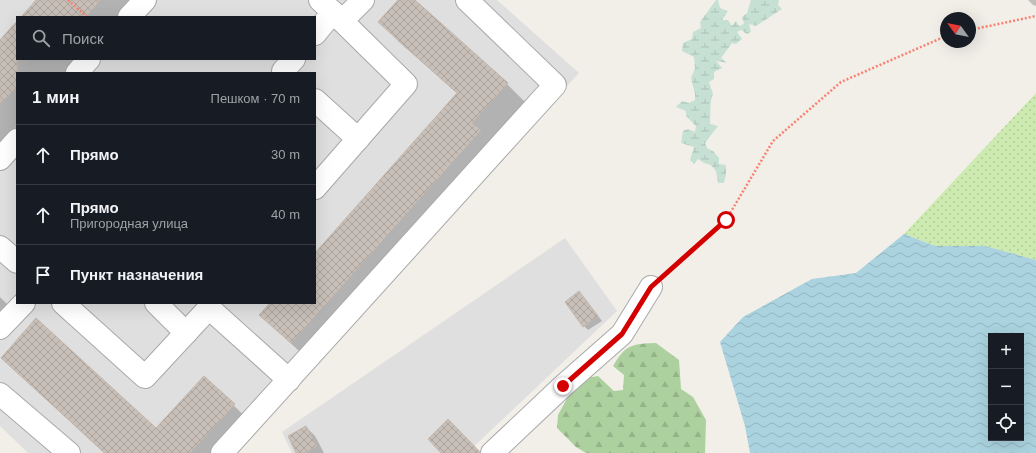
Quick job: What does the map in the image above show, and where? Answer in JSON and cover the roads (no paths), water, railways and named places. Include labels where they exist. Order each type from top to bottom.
[{"type":"street","points":[[130,16],[145,0]]},
{"type":"street","points":[[316,33],[332,11],[363,0]]},
{"type":"street","points":[[222,453],[555,85],[467,0]]},
{"type":"street","points":[[316,187],[406,84],[332,11]]},
{"type":"street","points":[[78,72],[88,60]]},
{"type":"street","points":[[283,72],[293,60]]},
{"type":"street","points":[[316,101],[358,139]]},
{"type":"street","points":[[0,159],[16,141]]},
{"type":"street","points":[[0,247],[16,261]]},
{"type":"street","points":[[492,453],[563,386],[622,334],[651,287]]},
{"type":"street","points":[[0,328],[23,304]]},
{"type":"street","points":[[64,304],[145,377],[211,305],[289,380]]},
{"type":"street","points":[[157,304],[186,332]]},
{"type":"street","points":[[0,394],[69,453]]},
{"type":"water","points":[[904,234],[935,246],[985,246],[1036,260],[1036,453],[750,453],[745,426],[720,342],[743,317],[812,279],[856,273]]}]
